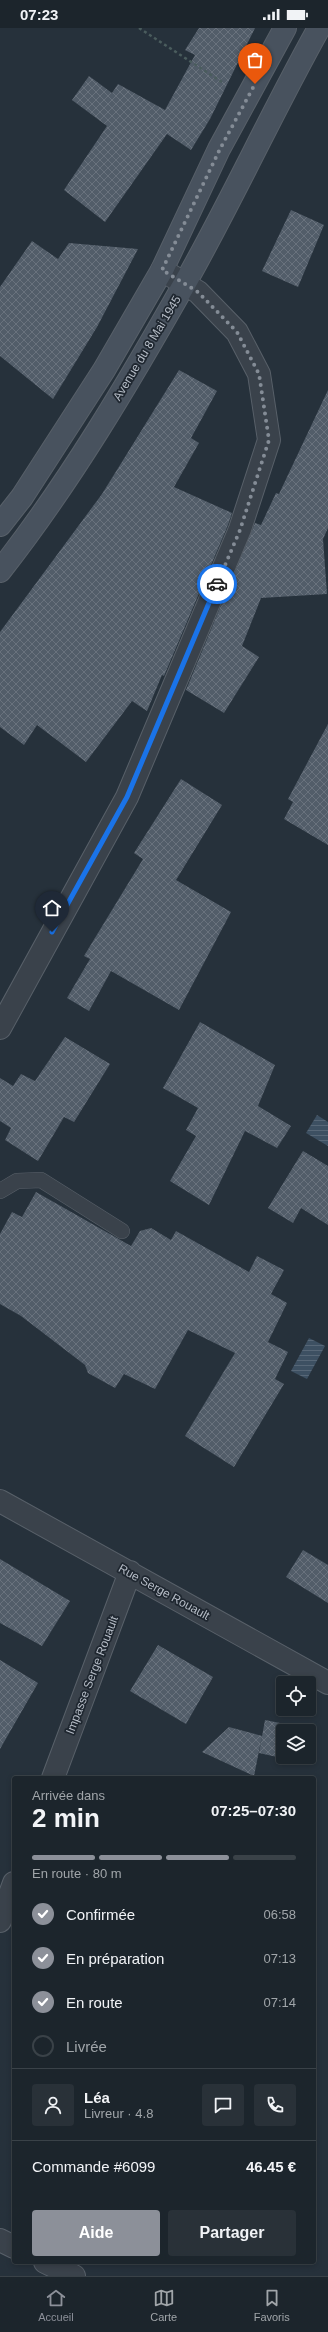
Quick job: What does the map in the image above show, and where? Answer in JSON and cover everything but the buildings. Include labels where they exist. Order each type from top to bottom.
[{"type":"main road","points":[[0,525],[22,497],[104,370],[162,270],[220,149],[285,28]]},
{"type":"main road","name":"Avenue du 8 Mai 1945","points":[[0,572],[30,534],[106,418],[185,283],[319,28]]},
{"type":"street","points":[[0,1028],[127,797],[240,530],[269,440],[259,374],[237,332],[198,292],[162,270]]},
{"type":"street","name":"Rue Serge Rouault","points":[[0,1501],[328,1683]]},
{"type":"street","name":"Impasse Serge Rouault","points":[[55,1776],[130,1572]]},
{"type":"street","points":[[0,1921],[12,1888]]},
{"type":"street","points":[[0,2240],[12,2246]]},
{"type":"street","points":[[49,2264],[74,2276]]},
{"type":"lane","points":[[0,1191],[17,1181],[41,1180],[122,1231]]},
{"type":"path","points":[[139,28],[248,98]]},
{"type":"water","points":[[317,1115],[328,1122],[328,1146],[306,1133]]},
{"type":"water","points":[[309,1338],[325,1346],[307,1379],[291,1371]]},
{"type":"way so far","points":[[217,584],[240,530],[269,440],[259,374],[237,332],[198,292],[162,270],[220,149],[255,84]]},
{"type":"route","points":[[52,932],[127,797],[217,584]]}]
